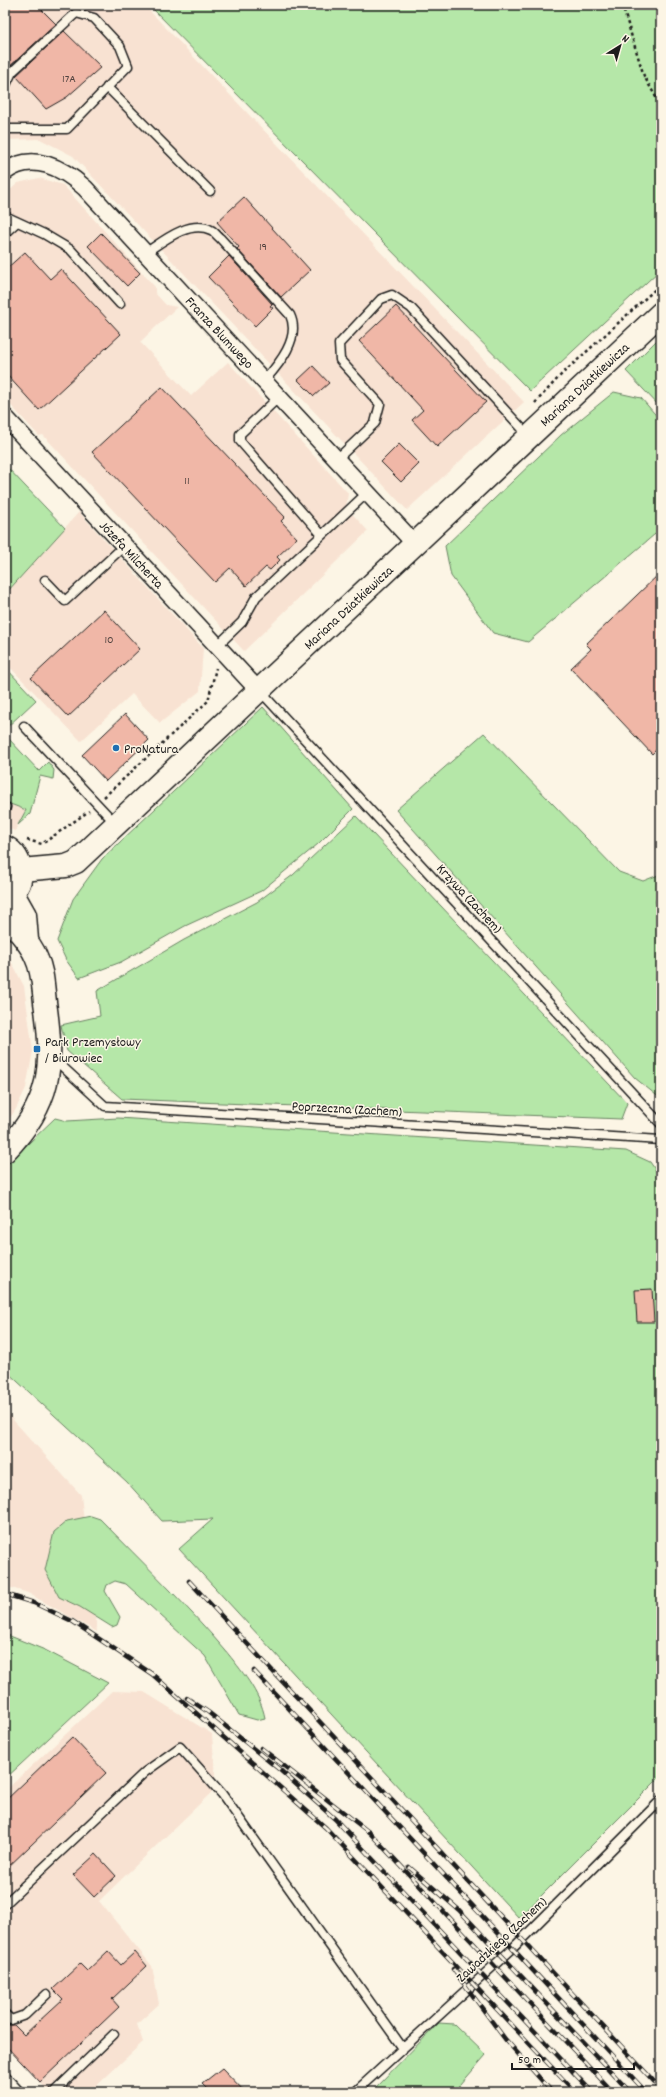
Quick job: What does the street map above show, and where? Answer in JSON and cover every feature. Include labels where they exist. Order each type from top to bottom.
[{"type":"street","name":"Franza Blumwego","points":[[5,172],[19,164],[32,162],[52,166],[62,170],[85,188],[280,396],[415,544]]},
{"type":"street","name":"Mariana Dziatkiewicza","points":[[22,870],[66,866],[76,862],[415,544],[524,430],[661,313]]},
{"type":"street","name":"Józefa Milcherta","points":[[5,417],[259,691]]},
{"type":"street","points":[[15,843],[15,854],[22,870],[19,882],[9,894],[25,915],[27,940]]},
{"type":"street","points":[[5,912],[12,925],[27,940],[41,970],[51,1056],[45,1087],[34,1116],[21,1134],[5,1151]]},
{"type":"lane","points":[[5,87],[12,72],[76,13],[94,18],[120,46],[128,66],[67,129],[5,129]]},
{"type":"lane","points":[[107,87],[210,191]]},
{"type":"lane","points":[[5,216],[44,234],[71,250],[120,304]]},
{"type":"lane","points":[[5,233],[17,222]]},
{"type":"lane","points":[[145,253],[174,234],[196,227],[211,230],[220,238],[290,315],[293,322],[291,337],[282,361],[265,380]]},
{"type":"lane","points":[[336,459],[375,423],[380,404],[340,360],[339,344],[381,299],[392,294],[410,308],[524,430]]},
{"type":"lane","points":[[280,396],[240,434],[240,441],[322,535]]},
{"type":"lane","points":[[223,651],[242,622],[256,596],[368,492]]},
{"type":"lane","points":[[45,580],[65,601],[124,546]]},
{"type":"lane","name":"Krzywa (Zachem)","points":[[259,691],[661,1124]]},
{"type":"lane","points":[[24,726],[117,825]]},
{"type":"lane","name":"Poprzeczna (Zachem)","points":[[51,1056],[105,1106],[661,1140]]},
{"type":"lane","points":[[5,1904],[145,1772],[180,1747],[222,1794],[402,2047]]},
{"type":"lane","name":"Zawadzkiego (Zachem)","points":[[355,2092],[402,2047],[512,1949],[661,1800]]},
{"type":"lane","points":[[5,2014],[11,2020],[25,2015],[47,1994]]},
{"type":"lane","points":[[54,2092],[114,2034]]},
{"type":"lane","points":[[5,2076],[20,2092]]},
{"type":"path","points":[[622,5],[644,76],[661,106]]},
{"type":"path","points":[[524,430],[561,375],[661,284]]},
{"type":"path","points":[[15,843],[42,844],[79,820],[208,701],[216,668],[223,651]]},
{"type":"shaded area","points":[[5,5],[144,5],[524,402],[407,510],[73,156],[40,139],[5,140]]},
{"type":"shaded area","points":[[39,178],[63,185],[155,287],[155,293],[166,305],[177,307],[140,342],[191,396],[228,362],[348,493],[346,507],[368,531],[244,651],[43,435],[39,436],[5,399],[5,195],[18,183]]},
{"type":"shaded area","points":[[79,512],[203,648],[200,691],[160,723],[132,694],[81,741],[5,662],[5,590],[7,592]]},
{"type":"shaded area","points":[[5,802],[26,810],[15,831],[5,827]]},
{"type":"shaded area","points":[[5,950],[24,986],[33,1051],[26,1088],[16,1109],[5,1125]]},
{"type":"shaded area","points":[[5,1411],[81,1495],[97,1632],[28,1593],[5,1586]]},
{"type":"shaded area","points":[[112,1691],[144,1692],[212,1734],[216,1788],[99,1901],[152,1966],[159,2004],[137,2024],[143,2042],[90,2092],[49,2092],[9,2049],[5,2049],[5,1791]]},
{"type":"green space","points":[[149,5],[661,5],[661,269],[530,391]]},
{"type":"green space","points":[[661,336],[661,408],[626,371]]},
{"type":"green space","points":[[614,392],[641,398],[661,421],[661,529],[528,642],[493,633],[451,576],[445,546],[561,435]]},
{"type":"green space","points":[[5,465],[65,528],[7,592],[5,590]]},
{"type":"green space","points":[[5,667],[36,700],[5,729]]},
{"type":"green space","points":[[263,707],[353,809],[318,844],[261,891],[185,926],[121,962],[79,978],[66,960],[57,941],[73,899],[102,859]]},
{"type":"green space","points":[[484,733],[619,872],[643,881],[661,874],[661,1099],[635,1078],[396,810]]},
{"type":"green space","points":[[8,738],[39,771],[48,762],[54,770],[53,779],[40,776],[30,814],[18,825],[26,810],[5,802],[5,741]]},
{"type":"green space","points":[[356,816],[627,1103],[621,1119],[122,1099],[67,1051],[61,1025],[100,1016],[97,991],[184,940],[257,902],[293,875]]},
{"type":"green space","points":[[55,1118],[67,1121],[118,1118],[626,1151],[650,1162],[661,1178],[661,1776],[519,1918],[179,1549],[213,1519],[162,1521],[127,1482],[5,1370],[5,1166]]},
{"type":"green space","points":[[91,1516],[100,1519],[179,1600],[225,1650],[254,1690],[263,1708],[265,1718],[257,1720],[239,1715],[205,1656],[126,1584],[115,1581],[107,1585],[105,1591],[120,1617],[117,1625],[112,1627],[80,1607],[59,1597],[45,1570],[54,1532],[67,1521]]},
{"type":"green space","points":[[5,1634],[45,1650],[108,1683],[5,1779]]},
{"type":"green space","points":[[439,2023],[454,2024],[486,2055],[454,2092],[371,2092]]},
{"type":"building","points":[[5,5],[37,5],[56,24],[8,68],[5,65]]},
{"type":"building","points":[[64,31],[101,67],[67,97],[46,109],[16,76]]},
{"type":"building","points":[[244,197],[310,270],[281,297],[237,249],[239,247],[217,222]]},
{"type":"building","points":[[101,233],[140,273],[127,286],[88,246]]},
{"type":"building","points":[[25,252],[50,279],[61,269],[121,334],[39,410],[5,373],[5,270]]},
{"type":"building","points":[[229,256],[272,304],[270,306],[273,308],[255,326],[208,277]]},
{"type":"building","points":[[396,306],[486,402],[437,447],[412,420],[423,410],[359,341]]},
{"type":"building","points":[[313,366],[329,383],[314,396],[298,380]]},
{"type":"building","points":[[162,387],[285,517],[281,521],[297,538],[277,557],[280,560],[270,570],[266,567],[246,586],[230,568],[215,582],[92,452]]},
{"type":"building","points":[[399,444],[419,464],[401,482],[381,462]]},
{"type":"building","points":[[661,572],[661,745],[652,754],[571,668],[591,649],[586,644]]},
{"type":"building","points":[[104,610],[140,649],[68,717],[31,678]]},
{"type":"building","name":"ProNatura","points":[[125,714],[149,740],[106,781],[82,755]]},
{"type":"building","points":[[652,1289],[654,1322],[637,1322],[635,1290]]},
{"type":"building","points":[[72,1737],[106,1773],[5,1870],[5,1801]]},
{"type":"building","points":[[96,1854],[116,1876],[94,1897],[73,1875]]},
{"type":"building","points":[[108,1951],[121,1965],[135,1952],[147,1966],[112,1999],[119,2007],[40,2082],[5,2045],[5,2022],[9,2025],[14,2025],[24,2035],[63,1999],[53,1989],[80,1964],[87,1971]]},
{"type":"building","points":[[222,2068],[245,2092],[210,2092],[202,2084]]},
{"type":"railway","points":[[189,1581],[661,2089]]},
{"type":"railway","points":[[5,1594],[34,1603],[72,1621],[152,1674],[326,1828],[575,2092]]},
{"type":"railway","points":[[254,1671],[646,2092]]},
{"type":"railway","points":[[187,1698],[208,1712],[280,1770],[335,1819],[592,2092]]},
{"type":"railway","points":[[261,1748],[370,1833],[613,2092]]},
{"type":"railway","points":[[409,1867],[459,1910],[630,2092]]},
{"type":"railway","points":[[453,1969],[505,2039],[552,2092]]},
{"type":"place","name":"ProNatura","points":[[116,748]]},
{"type":"place","name":"Park Przemysłowy / Biurowiec","points":[[37,1049]]}]
